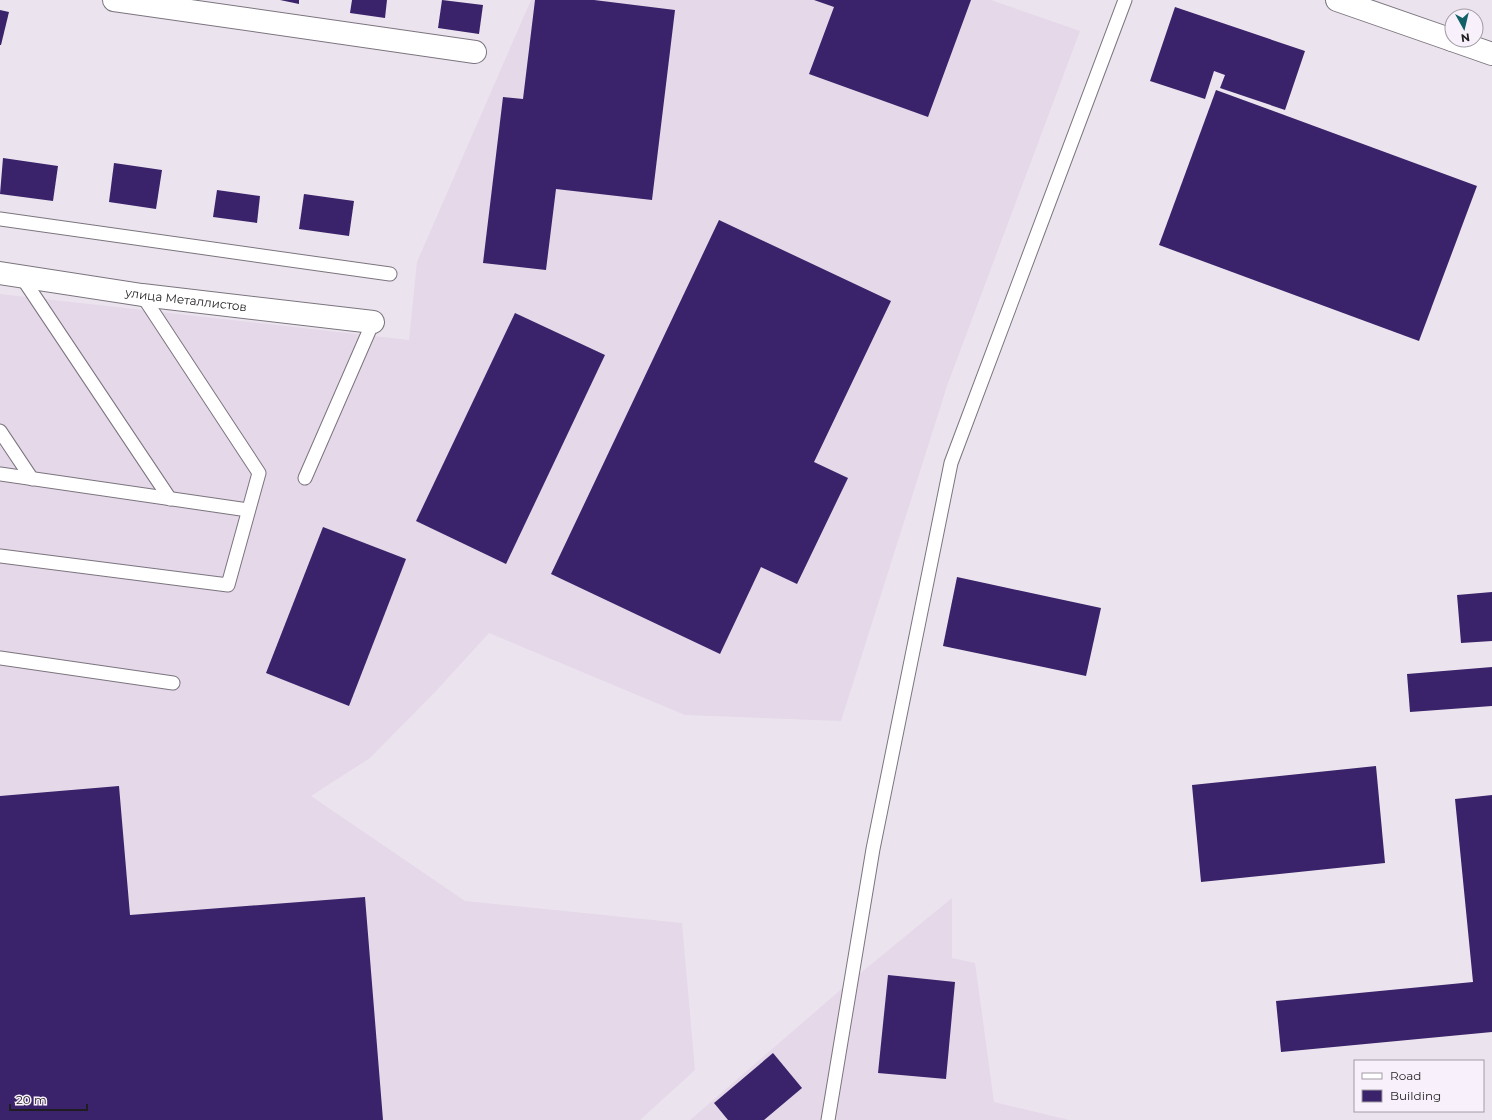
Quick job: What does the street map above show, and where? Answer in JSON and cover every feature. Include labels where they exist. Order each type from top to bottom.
[{"type":"street","points":[[114,0],[475,52]]},
{"type":"street","points":[[1337,0],[1444,37]]},
{"type":"street","points":[[1475,48],[1492,54]]},
{"type":"street","name":"улица Металлистов","points":[[0,273],[142,295],[373,322]]},
{"type":"lane","points":[[828,1120],[873,849],[951,463],[1125,0]]},
{"type":"lane","points":[[0,219],[390,274]]},
{"type":"lane","points":[[21,276],[170,499]]},
{"type":"lane","points":[[0,556],[228,585],[259,473],[142,295]]},
{"type":"lane","points":[[305,478],[373,322]]},
{"type":"lane","points":[[0,431],[32,479]]},
{"type":"lane","points":[[0,474],[248,510]]},
{"type":"lane","points":[[0,658],[173,684]]},
{"type":"shaded area","points":[[531,0],[991,0],[1080,31],[947,386],[841,721],[685,715],[489,633],[436,691],[370,758],[311,796],[465,901],[682,923],[695,1070],[640,1120],[0,1120],[0,294],[409,340],[417,262]]},
{"type":"shaded area","points":[[952,898],[952,958],[975,963],[994,1102],[1069,1120],[690,1120],[852,980]]},
{"type":"building","points":[[280,0],[299,0],[299,4]]},
{"type":"building","points":[[352,0],[387,0],[385,18],[350,13]]},
{"type":"building","points":[[442,0],[483,5],[479,34],[438,28]]},
{"type":"building","points":[[535,0],[594,0],[675,10],[652,200],[556,189],[546,270],[483,263],[503,97],[523,99]]},
{"type":"building","points":[[814,0],[971,0],[928,117],[809,74],[834,7]]},
{"type":"building","points":[[1175,7],[1305,51],[1285,110],[1220,88],[1225,75],[1214,71],[1205,99],[1150,81]]},
{"type":"building","points":[[0,10],[9,12],[1,45],[0,45]]},
{"type":"building","points":[[1216,90],[1477,186],[1419,341],[1159,245]]},
{"type":"building","points":[[3,158],[58,166],[53,201],[0,194]]},
{"type":"building","points":[[114,163],[162,170],[156,209],[109,202]]},
{"type":"building","points":[[217,190],[260,196],[257,223],[213,217]]},
{"type":"building","points":[[304,194],[354,201],[349,236],[299,229]]},
{"type":"building","points":[[719,220],[891,301],[814,462],[848,478],[797,584],[761,567],[720,654],[551,574]]},
{"type":"building","points":[[515,313],[605,355],[506,564],[416,521]]},
{"type":"building","points":[[323,527],[406,559],[349,706],[266,673]]},
{"type":"building","points":[[957,577],[1101,608],[1086,676],[943,646]]},
{"type":"building","points":[[1492,592],[1492,641],[1461,643],[1457,595]]},
{"type":"building","points":[[1492,667],[1492,706],[1410,712],[1407,674]]},
{"type":"building","points":[[1376,766],[1385,863],[1201,882],[1192,785]]},
{"type":"building","points":[[119,786],[130,915],[365,897],[383,1120],[0,1120],[0,796]]},
{"type":"building","points":[[1492,795],[1492,1032],[1281,1052],[1276,1001],[1473,982],[1455,799]]},
{"type":"building","points":[[888,975],[955,982],[946,1079],[878,1073]]},
{"type":"building","points":[[773,1053],[802,1088],[764,1120],[728,1120],[714,1103]]}]
